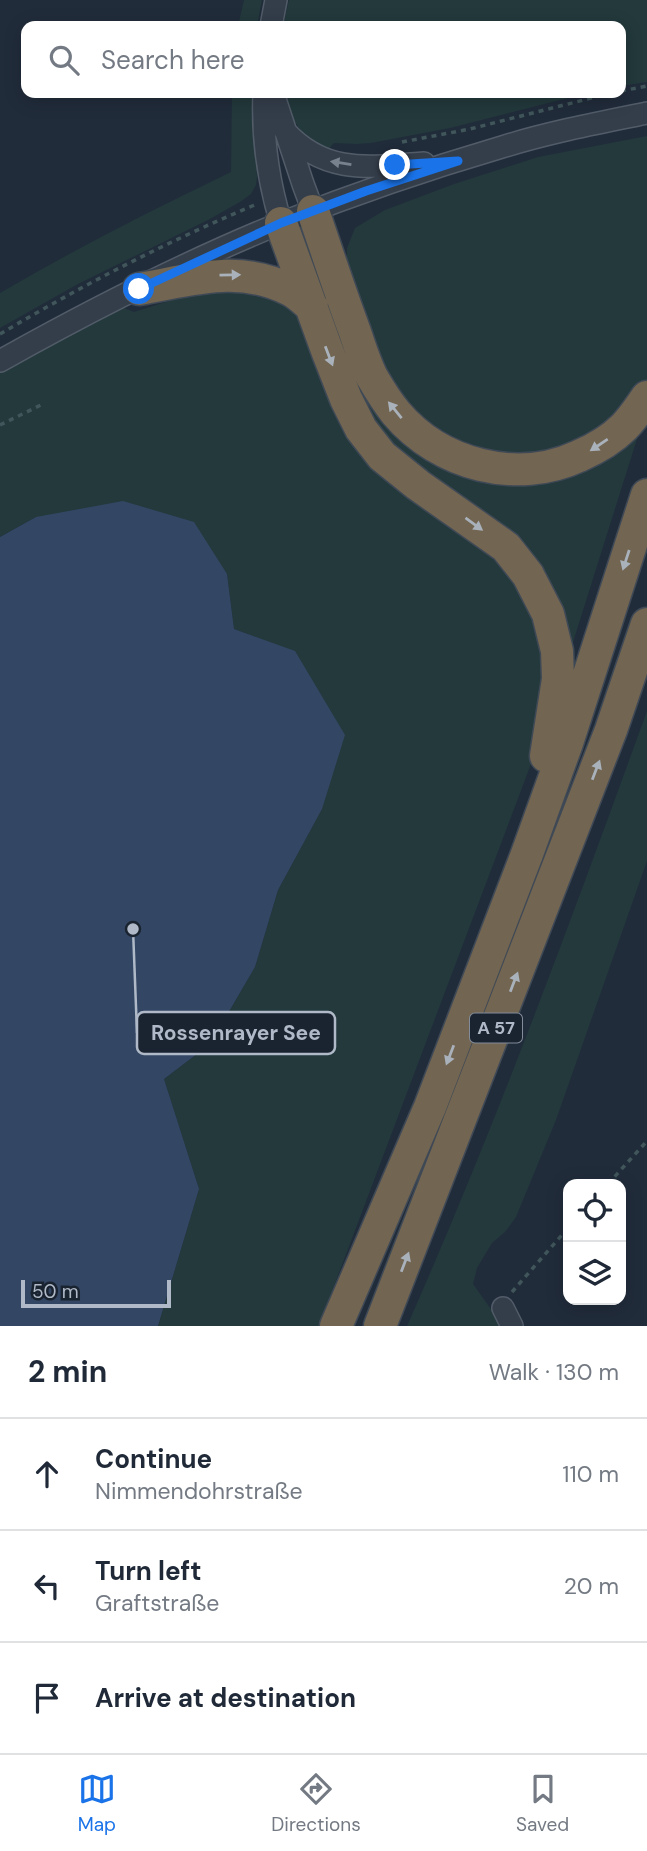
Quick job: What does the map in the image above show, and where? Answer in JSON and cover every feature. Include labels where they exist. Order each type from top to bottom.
[{"type":"highway","points":[[313,211],[371,375],[396,413],[421,436],[452,456],[487,468],[514,470],[565,463],[593,449],[624,427],[647,397]]},
{"type":"highway","points":[[281,223],[346,399],[368,438],[382,456],[418,485],[506,547],[528,575],[548,614],[557,652],[558,679],[527,854]]},
{"type":"highway","points":[[139,289],[224,275],[248,276],[293,291],[312,307]]},
{"type":"highway","name":"A 57","points":[[336,1326],[430,1107],[527,854],[567,743],[647,495]]},
{"type":"highway","name":"A 57","points":[[380,1326],[611,730],[647,624]]},
{"type":"highway","points":[[611,730],[647,664]]},
{"type":"street","points":[[272,21],[276,0]]},
{"type":"street","points":[[264,98],[268,169],[281,223]]},
{"type":"street","points":[[275,98],[313,211]]},
{"type":"street","points":[[0,361],[139,289],[281,223],[366,191],[504,146],[647,113]]},
{"type":"street","points":[[285,131],[308,152],[340,165],[458,161]]},
{"type":"path","points":[[626,90],[647,86]]},
{"type":"path","points":[[0,425],[45,402]]},
{"type":"path","points":[[613,1179],[647,1141]]},
{"type":"path","points":[[507,1317],[513,1290],[563,1234]]},
{"type":"green space","points":[[244,0],[262,0],[258,21],[239,21]]},
{"type":"green space","points":[[289,0],[647,0],[647,82],[626,85],[626,21],[284,21]]},
{"type":"green space","points":[[232,98],[252,98],[257,177],[251,194],[208,220],[78,284],[0,328],[0,293],[114,230],[231,172]]},
{"type":"green space","points":[[286,98],[568,98],[450,128],[371,143],[334,143],[327,151],[310,141],[298,127]]},
{"type":"green space","points":[[647,136],[647,380],[627,407],[584,440],[530,455],[476,450],[429,425],[406,405],[389,380],[347,268],[347,248],[355,228],[385,210],[538,157]]},
{"type":"green space","points":[[315,257],[365,379],[491,475],[643,420],[568,658],[558,611],[369,428],[307,261]]},
{"type":"green space","points":[[219,285],[275,292],[303,318],[327,393],[338,419],[354,443],[501,562],[518,582],[538,623],[546,675],[534,756],[319,1326],[158,1326],[199,1189],[164,1079],[210,1044],[255,967],[278,890],[322,809],[295,652],[234,629],[227,574],[36,517],[0,537],[0,361],[110,302],[134,312]]},
{"type":"green space","points":[[647,711],[647,861],[556,1120],[516,1217],[492,1243],[477,1268],[473,1284],[503,1326],[407,1326],[502,1098],[562,944]]},
{"type":"water","points":[[123,501],[194,522],[227,574],[234,629],[295,651],[345,735],[322,809],[278,890],[255,967],[210,1044],[164,1079],[199,1189],[158,1326],[0,1326],[0,537],[36,517]]},
{"type":"place","name":"Rossenrayer See","points":[[133,929]]},
{"type":"route","points":[[139,289],[281,223],[366,191],[458,161],[395,165]]}]
